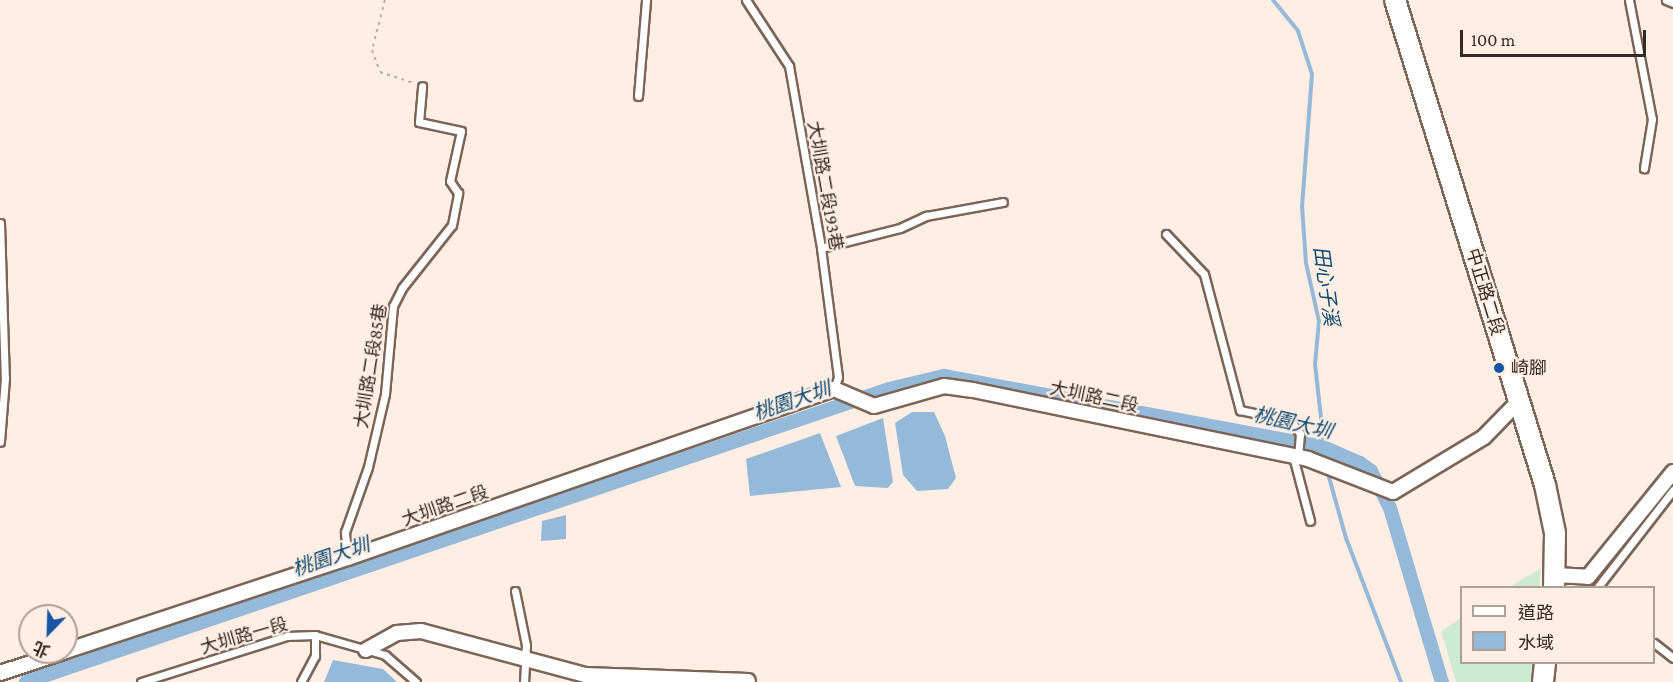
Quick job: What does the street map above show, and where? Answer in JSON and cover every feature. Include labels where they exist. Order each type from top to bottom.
[{"type":"main road","name":"中正路二段","points":[[1395,0],[1519,401],[1555,533],[1555,581]]},
{"type":"main road","points":[[1543,682],[1545,664]]},
{"type":"street","name":"大圳路二段","points":[[78,648],[348,558],[834,389],[874,406],[914,392],[954,388],[1299,456],[1393,492],[1484,437],[1519,401]]},
{"type":"street","points":[[1555,581],[1588,577],[1673,472]]},
{"type":"street","points":[[366,650],[397,633],[421,630],[585,675],[748,681]]},
{"type":"street","name":"大圳路二段","points":[[0,673],[28,664]]},
{"type":"lane","points":[[638,96],[646,0]]},
{"type":"lane","name":"大圳路二段193巷","points":[[746,0],[789,66],[821,248],[838,377],[834,389]]},
{"type":"lane","points":[[1629,0],[1652,119],[1644,168]]},
{"type":"lane","points":[[1666,0],[1673,3]]},
{"type":"lane","name":"大圳路二段85巷","points":[[348,558],[345,532],[368,467],[385,394],[393,306],[402,288],[452,225],[458,193],[450,181],[461,131],[419,122],[422,86]]},
{"type":"lane","points":[[821,248],[900,228],[926,216],[1003,202]]},
{"type":"lane","points":[[0,223],[5,378],[0,442]]},
{"type":"lane","points":[[1166,234],[1204,274],[1240,410],[1291,421],[1300,436],[1299,456],[1310,521]]},
{"type":"lane","points":[[1599,586],[1673,490]]},
{"type":"lane","points":[[515,591],[525,659],[524,682]]},
{"type":"lane","points":[[302,682],[315,656],[315,635]]},
{"type":"lane","name":"大圳路一段","points":[[141,682],[287,636],[315,635],[385,656],[416,682]]},
{"type":"lane","points":[[1655,644],[1673,658]]},
{"type":"path","points":[[385,0],[372,50],[380,72],[422,86]]},
{"type":"green space","points":[[1541,568],[1539,586],[1512,586]]},
{"type":"green space","points":[[1460,619],[1460,664],[1532,664],[1531,682],[1456,682],[1441,631]]},
{"type":"water","points":[[912,412],[934,412],[945,436],[956,478],[948,489],[917,491],[903,475],[895,423]]},
{"type":"water","points":[[883,418],[893,482],[888,488],[855,486],[836,436]]},
{"type":"water","points":[[820,433],[841,487],[750,496],[746,459]]},
{"type":"water","points":[[566,515],[566,539],[541,541],[542,521]]},
{"type":"water","points":[[333,660],[383,669],[397,682],[324,682]]},
{"type":"waterway","name":"田心子溪","points":[[1273,0],[1298,31],[1312,74],[1302,206],[1306,263],[1319,321],[1315,364],[1326,462]]},
{"type":"waterway","name":"桃園大圳","points":[[26,682],[889,389],[944,376],[1323,447],[1360,463],[1371,471],[1390,508],[1442,682]]},
{"type":"waterway","name":"田心子溪","points":[[1327,470],[1346,538],[1401,682]]},
{"type":"place","name":"崎腳","points":[[1499,368]]}]
